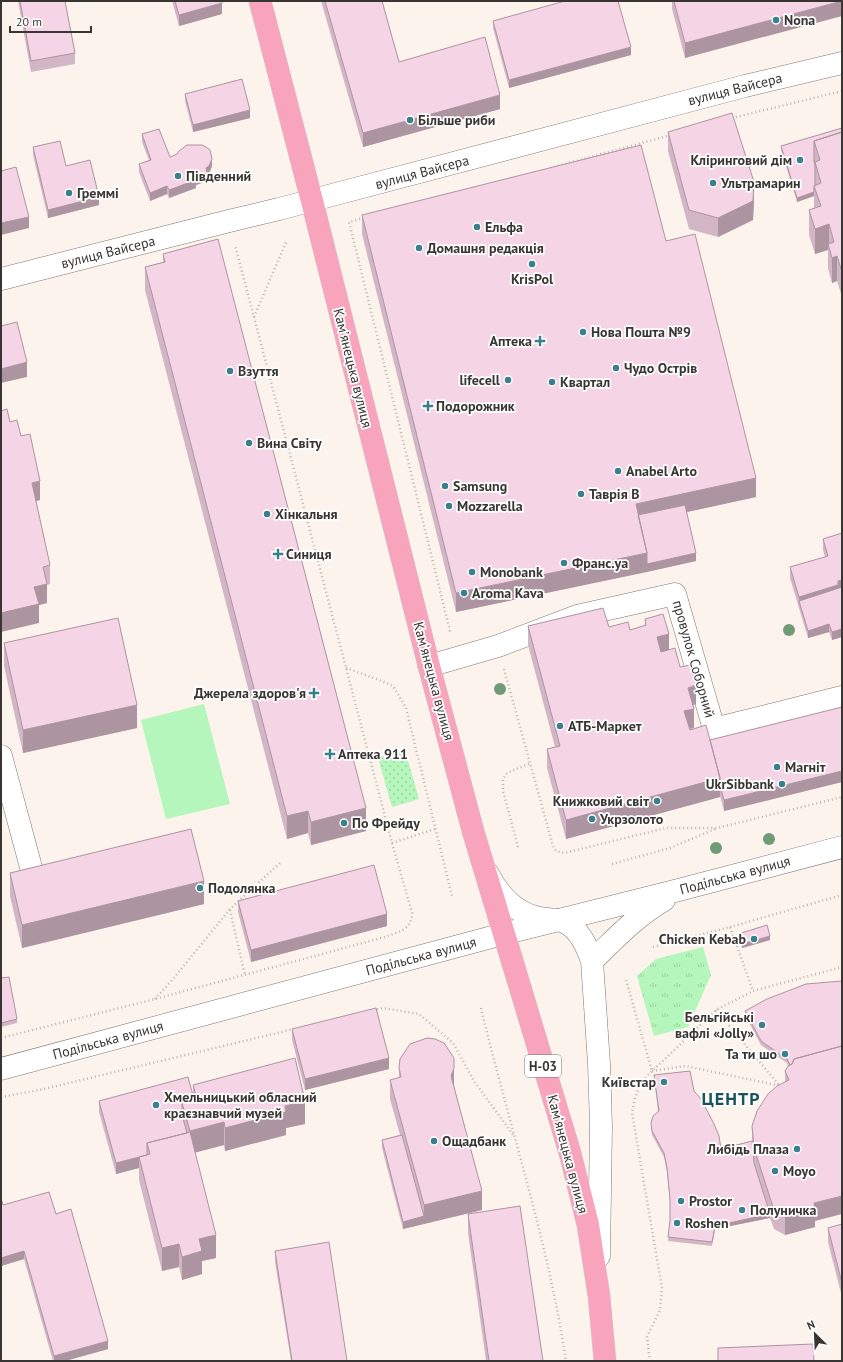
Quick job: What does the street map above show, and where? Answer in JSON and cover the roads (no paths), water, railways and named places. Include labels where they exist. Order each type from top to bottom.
[{"type":"main road","name":"Камʼянецька вулиця","points":[[260,1],[429,666],[482,862],[570,1153],[588,1226],[599,1296],[605,1361]]},
{"type":"street","name":"вулиця Вайсера","points":[[1,279],[312,201],[745,86],[842,63]]},
{"type":"street","name":"провулок Соборний","points":[[429,666],[498,646],[577,616],[675,594],[714,729],[842,697]]},
{"type":"street","points":[[1,756],[32,871]]},
{"type":"street","name":"Подільська вулиця","points":[[1,1069],[503,934],[700,885],[842,847]]},
{"type":"street","points":[[482,862],[500,894],[513,906],[534,917],[558,920],[569,925],[581,937],[592,961],[599,1064],[601,1126],[599,1296]]},
{"type":"street","points":[[592,961],[625,928],[646,910],[671,896],[700,885]]},
{"type":"place","name":"Nona","points":[[776,20]]},
{"type":"place","name":"Більше риби","points":[[410,120]]},
{"type":"place","name":"Кліринговий дім","points":[[800,160]]},
{"type":"place","name":"Південний","points":[[178,176]]},
{"type":"place","name":"Ультрамарин","points":[[713,183]]},
{"type":"place","name":"Греммі","points":[[69,193]]},
{"type":"place","name":"Ельфа","points":[[477,227]]},
{"type":"place","name":"Домашня редакція","points":[[419,248]]},
{"type":"place","name":"KrisPol","points":[[532,264]]},
{"type":"place","name":"Нова Пошта №9","points":[[583,332]]},
{"type":"place","name":"Аптека","points":[[540,341]]},
{"type":"place","name":"Чудо Острів","points":[[616,368]]},
{"type":"place","name":"Взуття","points":[[230,371]]},
{"type":"place","name":"lifecell","points":[[508,380]]},
{"type":"place","name":"Квартал","points":[[552,382]]},
{"type":"place","name":"Подорожник","points":[[428,406]]},
{"type":"place","name":"Вина Світу","points":[[249,443]]},
{"type":"place","name":"Anabel Arto","points":[[618,471]]},
{"type":"place","name":"Samsung","points":[[445,486]]},
{"type":"place","name":"Таврія В","points":[[581,494]]},
{"type":"place","name":"Mozzarella","points":[[449,506]]},
{"type":"place","name":"Хінкальня","points":[[267,514]]},
{"type":"place","name":"Синиця","points":[[278,554]]},
{"type":"place","name":"Франс.уа","points":[[564,563]]},
{"type":"place","name":"Monobank","points":[[472,572]]},
{"type":"place","name":"Aroma Kava","points":[[464,593]]},
{"type":"place","name":"Джерела здоров'я","points":[[314,693]]},
{"type":"place","name":"АТБ-Маркет","points":[[560,726]]},
{"type":"place","name":"Аптека 911","points":[[330,754]]},
{"type":"place","name":"Магніт","points":[[777,767]]},
{"type":"place","name":"UkrSibbank","points":[[782,784]]},
{"type":"place","name":"Книжковий світ","points":[[657,801]]},
{"type":"place","name":"Укрзолото","points":[[592,819]]},
{"type":"place","name":"По Фрейду","points":[[344,823]]},
{"type":"place","name":"Подолянка","points":[[200,888]]},
{"type":"place","name":"Chicken Kebab","points":[[754,939]]},
{"type":"place","name":"Бельгійські вафлі «Jolly»","points":[[762,1025]]},
{"type":"place","name":"Та ти шо","points":[[785,1054]]},
{"type":"place","name":"Київстар","points":[[664,1082]]},
{"type":"place","name":"Хмельницький обласний краєзнавчий музей","points":[[156,1105]]},
{"type":"place","name":"Ощадбанк","points":[[434,1141]]},
{"type":"place","name":"Либідь Плаза","points":[[797,1149]]},
{"type":"place","name":"Moyo","points":[[775,1171]]},
{"type":"place","name":"Prostor","points":[[681,1201]]},
{"type":"place","name":"Полуничка","points":[[742,1210]]},
{"type":"place","name":"Roshen","points":[[677,1223]]},
{"type":"district","name":"ЦЕНТР","points":[[731,1099]]}]
